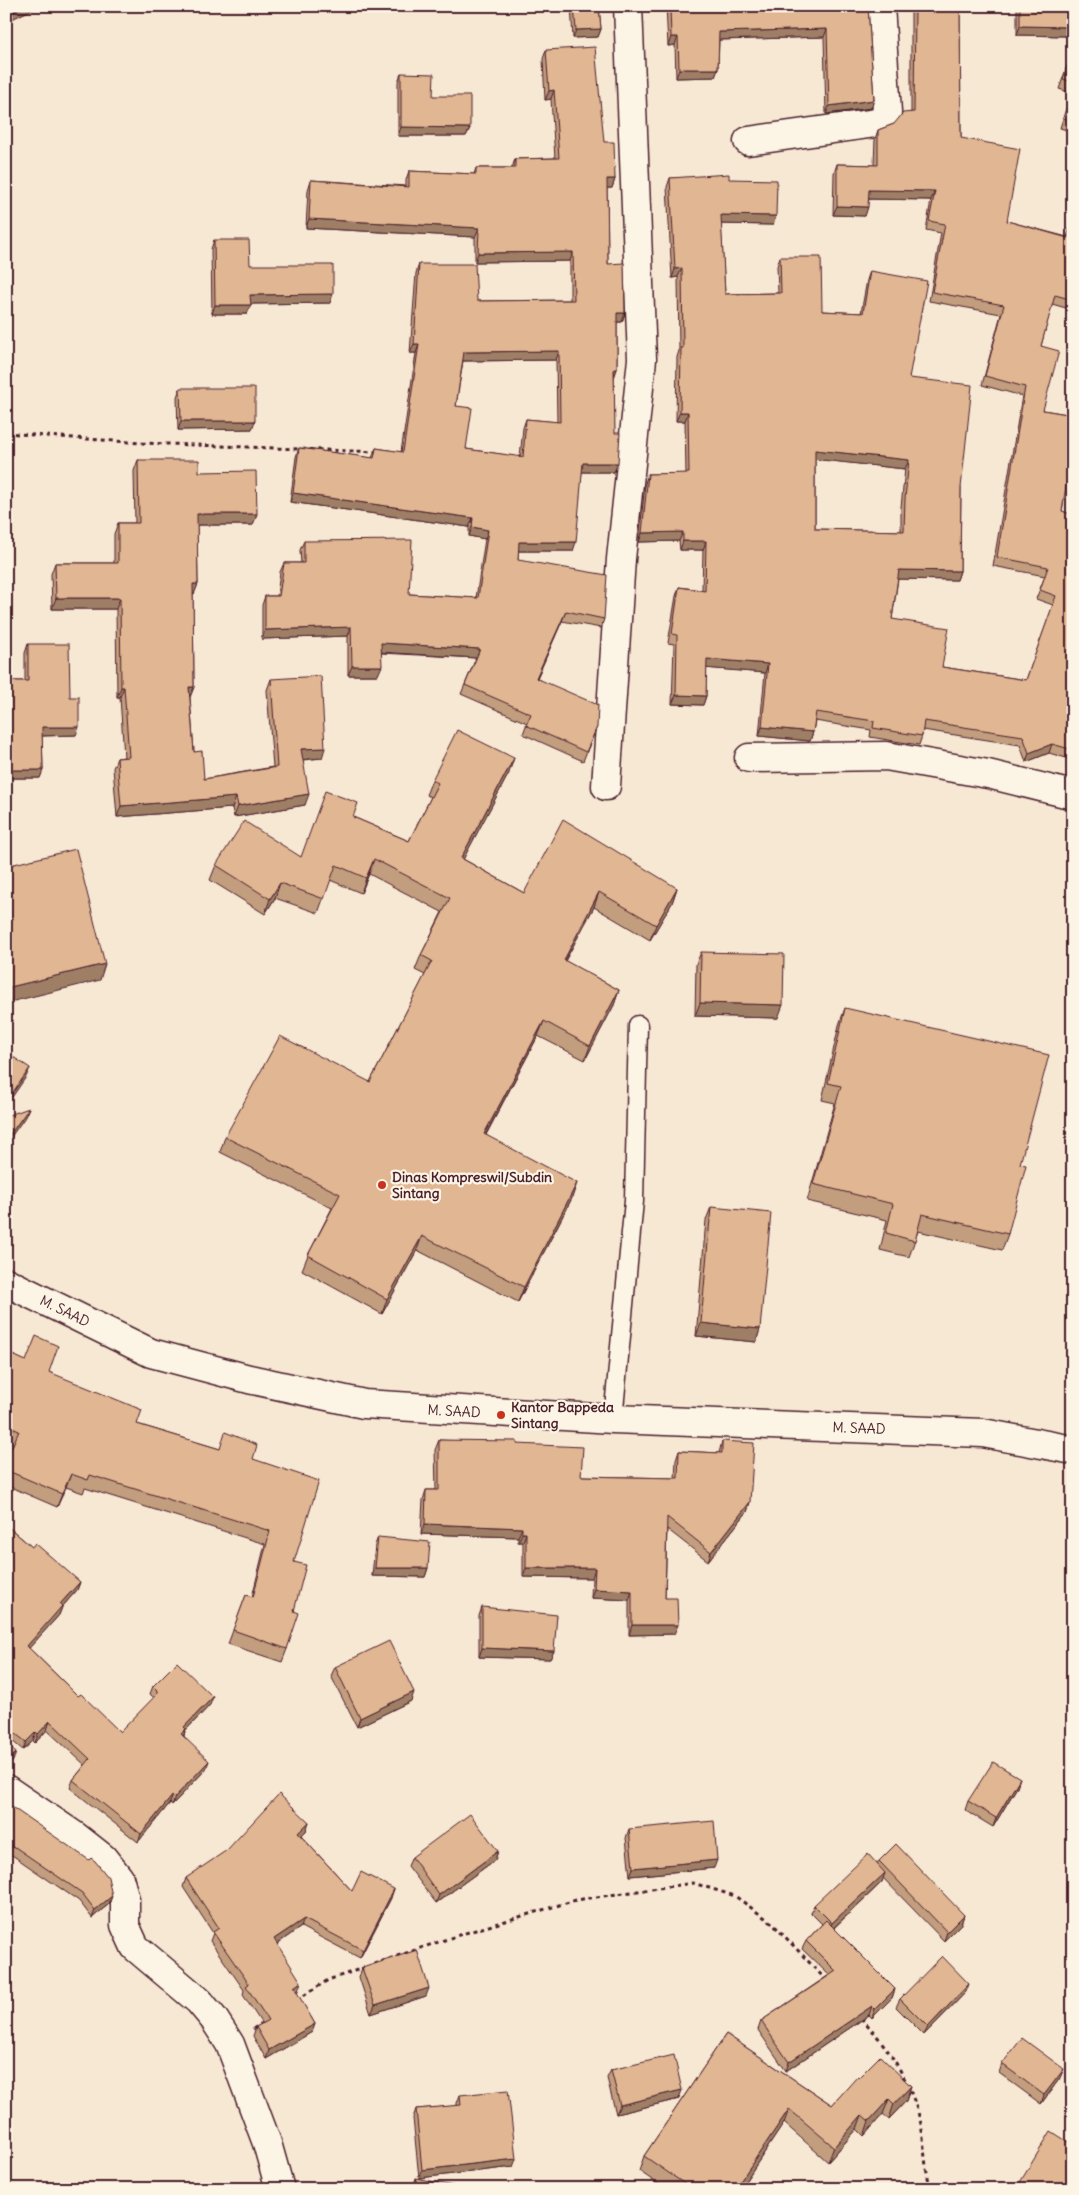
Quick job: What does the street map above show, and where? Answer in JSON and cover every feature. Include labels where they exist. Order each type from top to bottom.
[{"type":"street","points":[[606,786],[613,707],[621,559],[642,359],[628,6]]},
{"type":"street","points":[[748,141],[876,123],[884,119],[887,112],[880,6]]},
{"type":"street","points":[[749,758],[886,756],[988,774],[1073,795]]},
{"type":"street","name":"M. SAAD","points":[[6,1282],[151,1353],[324,1397],[364,1404],[613,1419],[983,1433],[1073,1450]]},
{"type":"street","points":[[6,1789],[76,1836],[103,1858],[119,1878],[125,1899],[125,1925],[135,1947],[199,2002],[214,2019],[230,2044],[267,2143],[280,2189]]},
{"type":"lane","points":[[613,1419],[634,1201],[638,1025]]},
{"type":"path","points":[[6,433],[142,442],[380,452]]},
{"type":"path","points":[[295,2002],[328,1980],[462,1934],[576,1900],[693,1883],[735,1896],[772,1923],[826,1980]]},
{"type":"path","points":[[860,2016],[873,2031],[904,2076],[921,2124],[925,2170],[931,2189]]},
{"type":"path","points":[[230,2044],[271,2018]]},
{"type":"building","points":[[6,6],[25,6],[6,15]]},
{"type":"building","points":[[574,6],[599,6],[601,29],[576,30]]},
{"type":"building","points":[[670,6],[868,6],[874,100],[829,106],[827,29],[719,32],[718,69],[679,69],[678,37],[671,37]]},
{"type":"building","points":[[915,6],[960,6],[961,138],[1020,149],[1007,221],[1068,238],[1073,220],[1073,300],[1055,295],[1041,346],[1059,351],[1043,410],[1073,415],[1073,458],[1071,457],[1062,511],[1073,515],[1073,750],[1052,744],[1029,753],[1023,736],[924,721],[922,736],[873,728],[874,721],[816,712],[813,732],[762,727],[768,664],[707,659],[706,696],[676,695],[677,635],[672,634],[679,587],[705,591],[706,541],[683,541],[683,532],[642,533],[648,474],[689,473],[688,412],[680,412],[681,348],[683,348],[682,268],[675,269],[670,178],[729,174],[729,179],[777,180],[776,216],[721,215],[725,294],[781,293],[780,257],[821,257],[822,311],[863,313],[870,271],[927,281],[909,378],[972,385],[961,488],[960,571],[899,570],[892,619],[949,628],[942,667],[1026,680],[1056,596],[1040,590],[1048,567],[997,557],[1025,387],[985,376],[1004,305],[932,292],[945,224],[929,221],[935,191],[869,190],[868,207],[837,206],[837,164],[878,165],[878,130],[894,124],[903,113],[914,112]],"holes":[[[815,450],[909,460],[904,531],[815,529]]]},
{"type":"building","points":[[1020,6],[1069,6],[1069,27],[1020,26]]},
{"type":"building","points":[[595,47],[604,142],[614,142],[615,179],[607,179],[608,264],[624,263],[625,313],[617,313],[617,369],[614,369],[615,433],[620,433],[618,463],[583,463],[576,542],[519,542],[518,560],[607,575],[604,619],[566,611],[536,678],[598,705],[597,727],[586,752],[526,725],[531,714],[465,685],[480,649],[381,643],[382,666],[352,666],[351,627],[265,630],[265,596],[279,596],[284,563],[304,563],[304,541],[412,540],[409,594],[478,598],[488,530],[472,527],[473,518],[293,493],[299,448],[374,458],[376,448],[403,452],[419,344],[414,344],[419,264],[475,264],[477,301],[574,300],[573,252],[478,253],[479,228],[309,219],[311,180],[409,187],[409,171],[476,174],[476,168],[515,168],[515,159],[559,158],[554,90],[549,91],[546,50]],"holes":[[[559,351],[560,422],[526,419],[523,457],[466,449],[472,408],[456,406],[464,352]]]},
{"type":"building","points":[[1073,49],[1073,82],[1063,79]]},
{"type":"building","points":[[401,73],[434,74],[433,96],[470,96],[470,128],[401,127]]},
{"type":"building","points":[[1073,89],[1073,121],[1063,118]]},
{"type":"building","points":[[214,240],[249,240],[250,265],[333,265],[333,294],[250,295],[251,305],[215,305]]},
{"type":"building","points":[[180,388],[255,388],[255,421],[181,421]]},
{"type":"building","points":[[138,460],[199,460],[199,472],[256,471],[257,514],[197,514],[198,584],[193,584],[194,687],[189,687],[194,752],[202,751],[204,779],[277,767],[271,679],[321,676],[325,748],[301,749],[309,794],[238,806],[236,797],[121,806],[117,758],[129,757],[124,687],[121,687],[120,598],[56,598],[55,563],[118,563],[118,523],[139,523]]},
{"type":"building","points":[[28,644],[69,644],[70,697],[79,697],[79,727],[42,727],[43,770],[6,770],[6,681],[28,681]]},
{"type":"building","points":[[457,730],[514,758],[461,858],[524,893],[563,819],[677,888],[656,925],[599,892],[564,960],[619,990],[590,1046],[544,1021],[484,1134],[577,1183],[524,1287],[422,1236],[387,1299],[308,1255],[340,1194],[225,1137],[280,1036],[370,1082],[432,961],[421,955],[450,898],[374,859],[366,878],[336,865],[324,899],[280,883],[270,899],[216,865],[244,821],[301,857],[325,791],[358,803],[353,817],[409,841],[438,783],[432,780]]},
{"type":"building","points":[[76,849],[105,964],[6,988],[6,866]]},
{"type":"building","points":[[701,952],[784,954],[783,1005],[700,1003]]},
{"type":"building","points":[[845,1008],[1049,1055],[1020,1164],[1026,1165],[1008,1234],[922,1214],[915,1241],[886,1233],[893,1204],[813,1184],[841,1086],[828,1083]]},
{"type":"building","points":[[6,1054],[30,1068],[6,1102]]},
{"type":"building","points":[[29,1108],[6,1140],[6,1116]]},
{"type":"building","points":[[711,1207],[771,1213],[760,1329],[701,1323]]},
{"type":"building","points":[[36,1336],[58,1346],[49,1372],[142,1410],[137,1424],[220,1449],[225,1432],[257,1445],[253,1459],[319,1481],[294,1562],[306,1565],[294,1611],[299,1613],[287,1649],[233,1630],[246,1595],[253,1597],[270,1531],[90,1475],[88,1480],[71,1474],[62,1494],[6,1470],[6,1460],[19,1431],[6,1425],[6,1352],[26,1361]]},
{"type":"building","points":[[439,1440],[517,1441],[517,1444],[583,1447],[581,1476],[678,1478],[679,1451],[722,1453],[722,1441],[754,1443],[750,1502],[711,1552],[667,1517],[665,1598],[677,1598],[678,1625],[632,1625],[632,1591],[594,1589],[595,1568],[526,1568],[526,1533],[522,1533],[522,1528],[425,1524],[426,1490],[439,1490]]},
{"type":"building","points":[[6,1525],[32,1547],[35,1543],[80,1582],[27,1646],[78,1696],[81,1694],[120,1732],[159,1692],[153,1686],[177,1662],[213,1697],[184,1727],[186,1729],[181,1734],[209,1761],[175,1797],[173,1795],[141,1834],[73,1780],[90,1759],[50,1721],[38,1734],[36,1732],[26,1742],[6,1726]]},
{"type":"building","points":[[378,1537],[430,1542],[428,1568],[375,1568]]},
{"type":"building","points":[[482,1607],[557,1615],[554,1651],[482,1648]]},
{"type":"building","points":[[389,1641],[414,1692],[360,1718],[335,1667]]},
{"type":"building","points":[[6,1741],[16,1753],[6,1762]]},
{"type":"building","points":[[993,1762],[1020,1778],[996,1818],[968,1801]]},
{"type":"building","points":[[279,1794],[309,1822],[298,1833],[352,1891],[361,1872],[394,1889],[363,1950],[304,1919],[274,1939],[301,1982],[294,1987],[315,2024],[269,2050],[256,2027],[268,2020],[246,1986],[249,1984],[213,1932],[219,1928],[186,1878],[227,1850]]},
{"type":"building","points":[[6,1803],[89,1860],[91,1858],[95,1861],[108,1877],[112,1896],[95,1910],[82,1893],[15,1847],[6,1843]]},
{"type":"building","points":[[470,1814],[498,1851],[439,1895],[412,1857]]},
{"type":"building","points":[[714,1821],[717,1860],[633,1868],[629,1829]]},
{"type":"building","points":[[896,1844],[964,1915],[947,1932],[879,1861]]},
{"type":"building","points":[[868,1854],[885,1873],[832,1923],[814,1905]]},
{"type":"building","points":[[826,1920],[895,1989],[875,2009],[872,2006],[789,2062],[761,2021],[836,1971],[806,1941]]},
{"type":"building","points":[[417,1950],[429,1988],[375,2005],[362,1968]]},
{"type":"building","points":[[942,1956],[969,1984],[928,2027],[900,1999]]},
{"type":"building","points":[[726,2034],[832,2105],[857,2077],[880,2056],[911,2086],[894,2104],[889,2099],[869,2121],[862,2115],[834,2147],[789,2109],[735,2189],[692,2189],[644,2156]]},
{"type":"building","points":[[1022,2038],[1064,2069],[1044,2095],[1002,2064]]},
{"type":"building","points":[[674,2055],[682,2090],[620,2105],[611,2070]]},
{"type":"building","points":[[508,2090],[516,2159],[422,2170],[416,2109],[461,2105],[460,2095]]},
{"type":"building","points":[[1051,2131],[1073,2145],[1073,2189],[1027,2189],[1019,2184]]},
{"type":"building","points":[[416,2178],[453,2186],[453,2189],[417,2189]]},
{"type":"place","name":"Dinas Kompreswil/Subdin Sintang","points":[[382,1185]]},
{"type":"place","name":"Kantor Bappeda Sintang","points":[[501,1415]]}]
